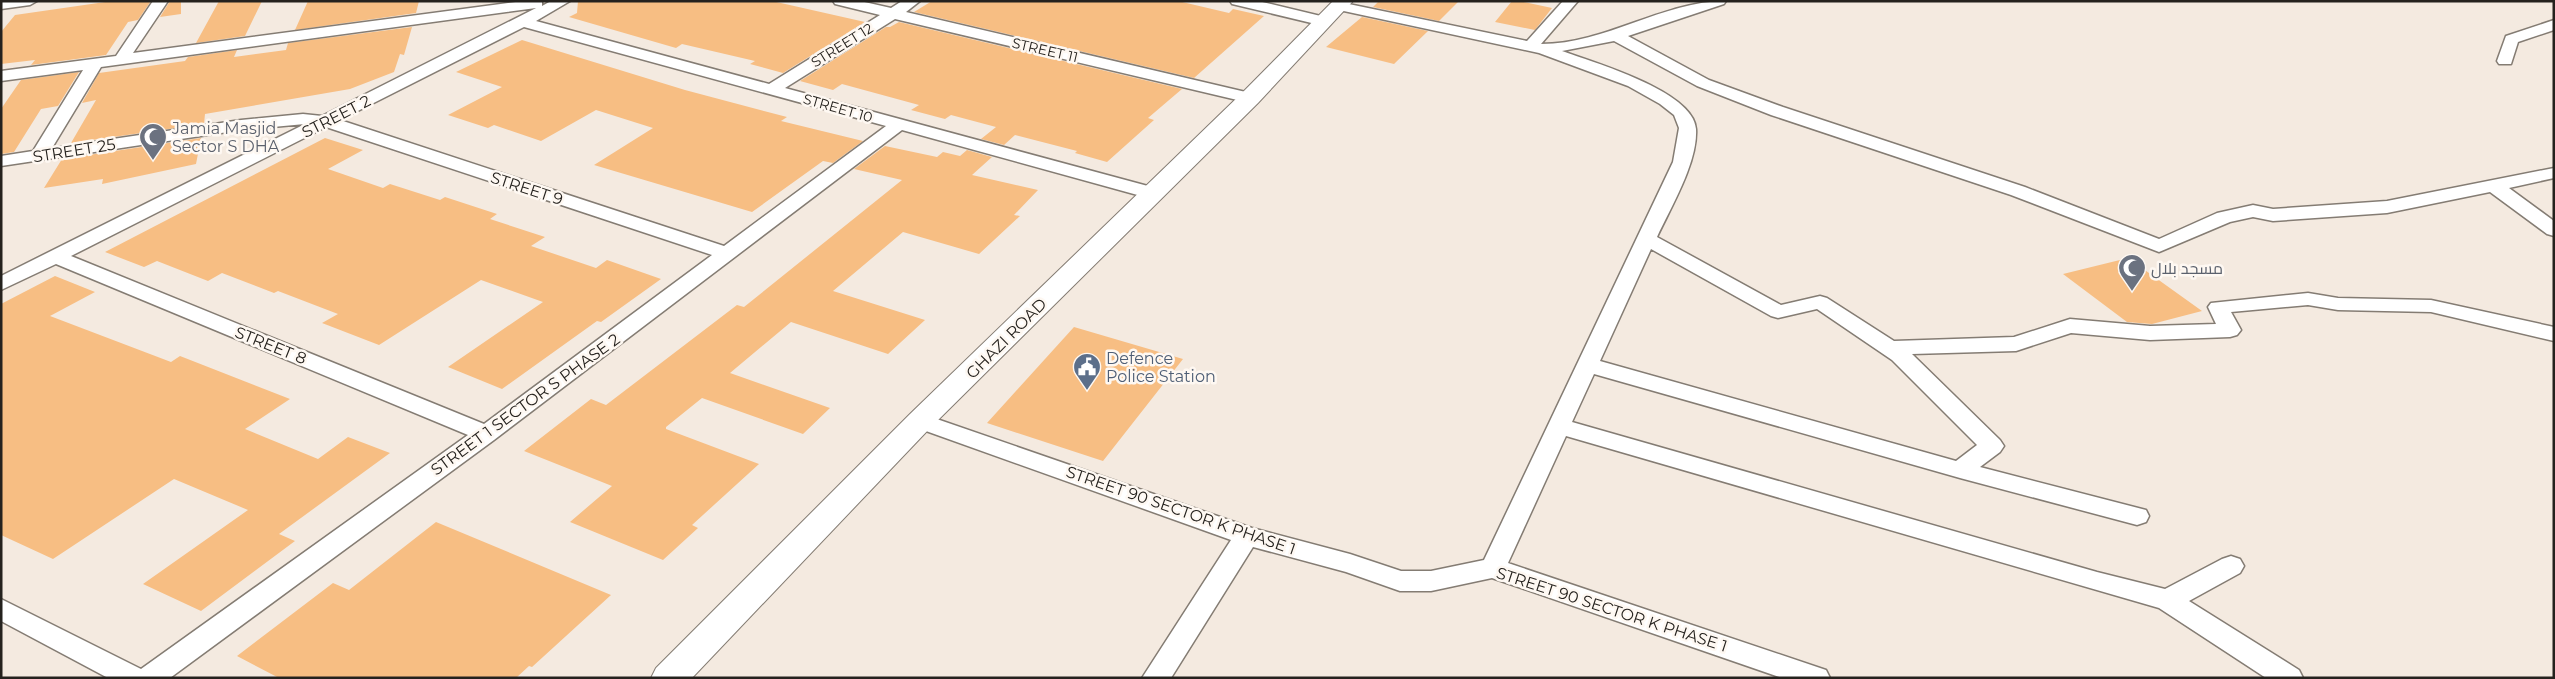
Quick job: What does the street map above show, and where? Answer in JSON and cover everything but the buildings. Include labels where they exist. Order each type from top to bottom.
[{"type":"main road","name":"GHAZI ROAD","points":[[669,678],[920,421],[1250,98],[1336,9]]},
{"type":"street","points":[[1,5],[30,1]]},
{"type":"street","points":[[121,60],[161,1]]},
{"type":"street","name":"STREET 11","points":[[840,1],[1250,98]]},
{"type":"street","name":"STREET 12","points":[[772,89],[913,1]]},
{"type":"street","points":[[1237,1],[1336,9],[1537,48],[1634,83],[1666,100],[1681,113],[1688,128],[1682,162],[1493,568]]},
{"type":"street","points":[[1537,48],[1571,1]]},
{"type":"street","points":[[1537,48],[1616,36],[1719,1]]},
{"type":"street","points":[[1,76],[546,4]]},
{"type":"street","name":"STREET 2","points":[[1,284],[523,22],[546,4]]},
{"type":"street","name":"STREET 10","points":[[523,22],[772,89],[898,126],[1152,193]]},
{"type":"street","points":[[2505,61],[2511,39],[2554,25]]},
{"type":"street","points":[[1616,36],[1703,83],[1786,114],[2018,191],[2159,246],[2224,217],[2253,211],[2273,215],[2387,207],[2554,173]]},
{"type":"street","points":[[39,155],[95,64]]},
{"type":"street","name":"STREET 25","points":[[1,161],[240,124],[303,119],[325,122]]},
{"type":"street","name":"STREET 9","points":[[325,122],[728,254]]},
{"type":"street","name":"STREET 1 SECTOR S PHASE 2","points":[[148,678],[486,434],[898,126]]},
{"type":"street","points":[[2493,185],[2554,230]]},
{"type":"street","points":[[1646,239],[1778,312],[1820,302],[1900,354],[1992,446],[1960,470]]},
{"type":"street","name":"STREET 8","points":[[56,257],[486,434]]},
{"type":"street","points":[[1889,348],[2016,344],[2070,326],[2150,333],[2230,330],[2218,307],[2308,300],[2338,304],[2431,306],[2554,334]]},
{"type":"street","points":[[1588,365],[1960,470],[2137,516]]},
{"type":"street","name":"STREET 90 SECTOR K PHASE 1","points":[[920,421],[1247,536],[1350,564],[1400,581],[1431,582],[1493,568],[1816,678]]},
{"type":"street","points":[[1559,426],[2097,582],[2167,600],[2289,678]]},
{"type":"street","points":[[1156,678],[1247,536]]},
{"type":"street","points":[[2167,600],[2231,566]]},
{"type":"street","points":[[1,609],[133,678]]},
{"type":"place","name":"Jamia Masjid Sector S DHA","points":[[153,161]]},
{"type":"place","name":"مسجد بلال","points":[[2132,292]]},
{"type":"place","name":"Defence Police Station","points":[[1087,391]]}]
